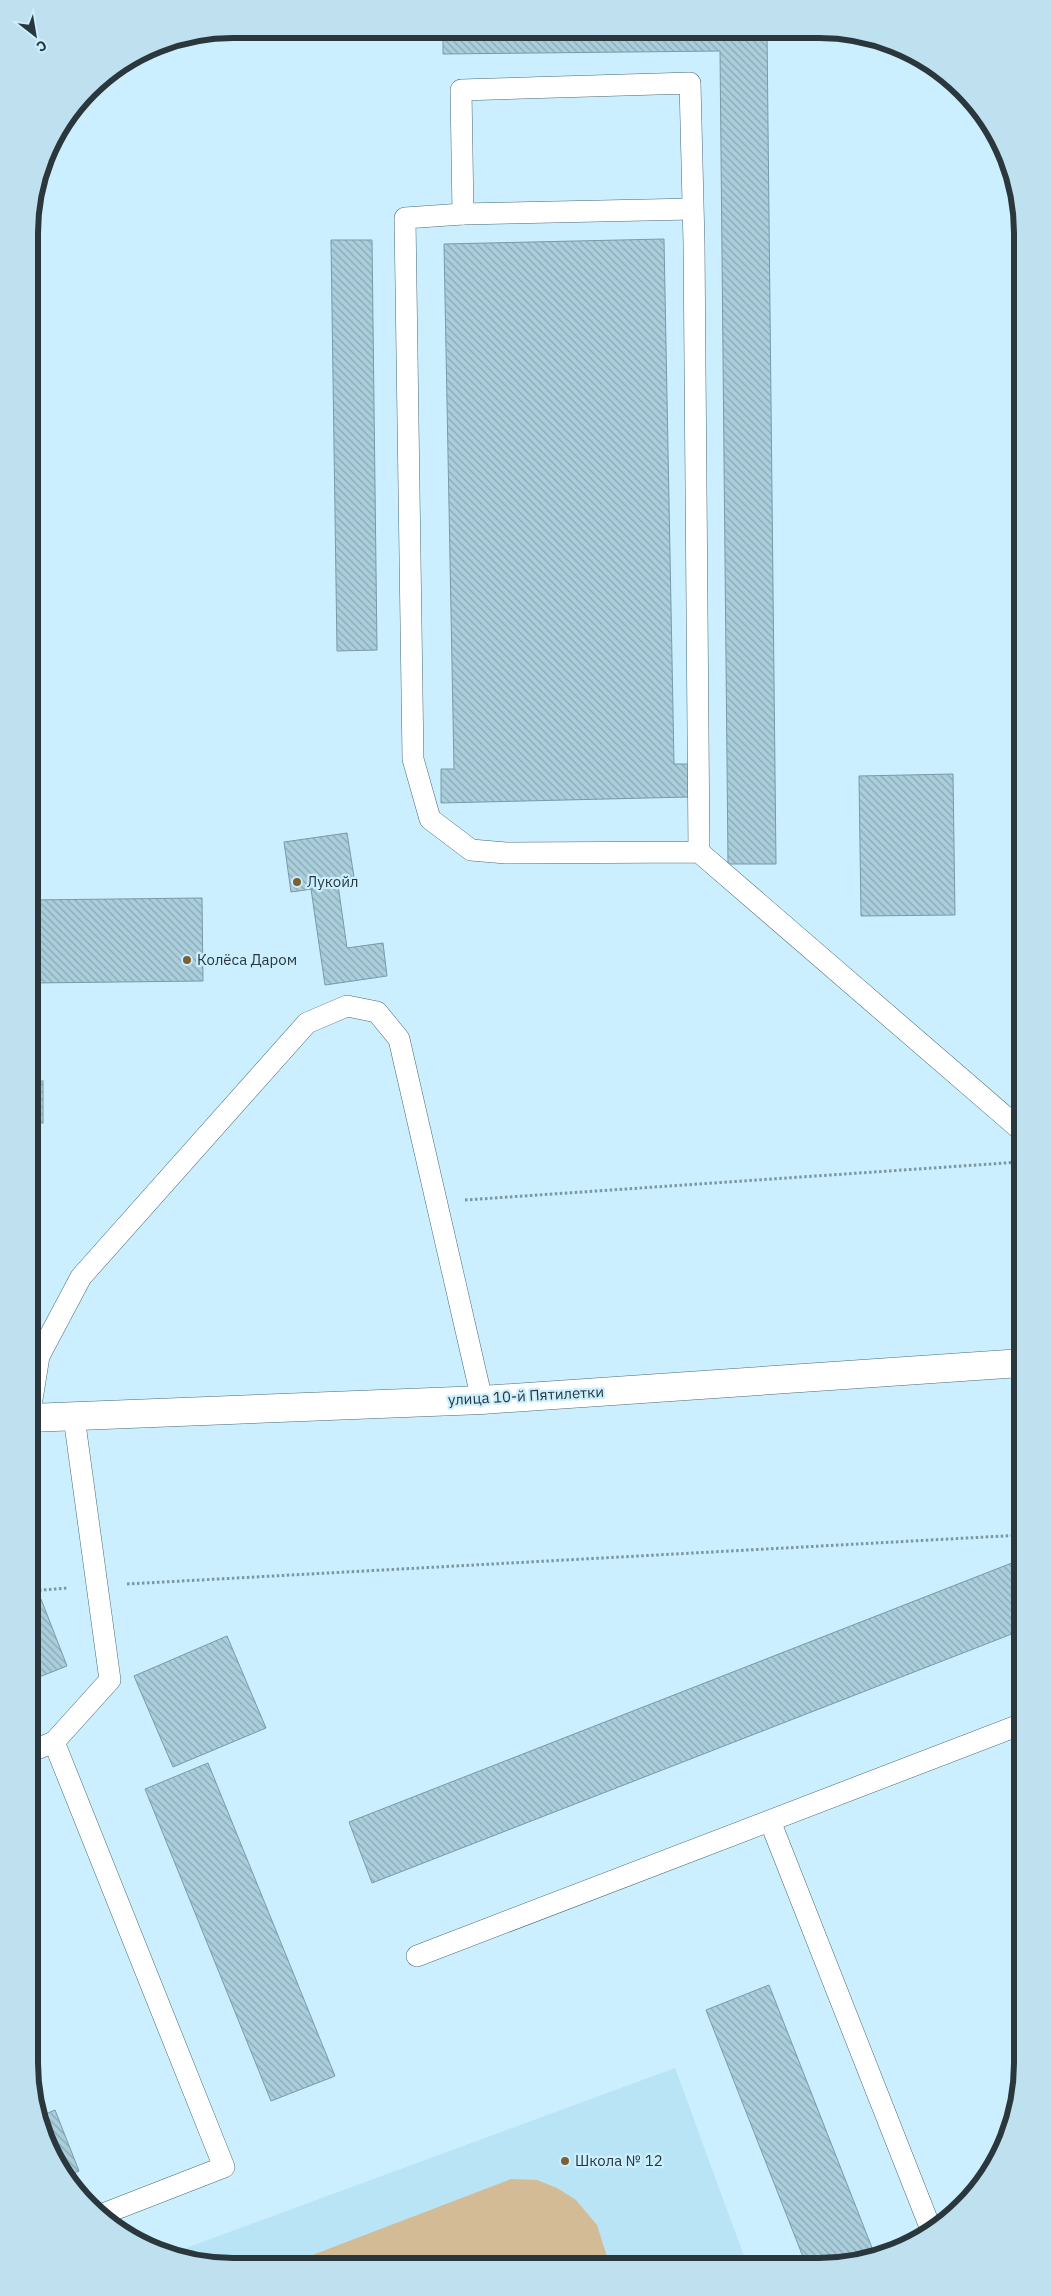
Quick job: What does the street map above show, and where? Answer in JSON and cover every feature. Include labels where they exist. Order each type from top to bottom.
[{"type":"main road","name":"улица 10-й Пятилетки","points":[[38,1418],[482,1400],[1014,1365]]},
{"type":"lane","points":[[463,214],[461,90],[690,83],[695,263],[699,852]]},
{"type":"lane","points":[[692,209],[463,214],[405,218],[413,759],[430,819],[471,850],[506,853],[699,852],[1014,1124]]},
{"type":"lane","points":[[38,1362],[39,1356],[81,1277],[308,1024],[347,1006],[377,1012],[399,1039],[482,1400]]},
{"type":"lane","points":[[38,1748],[54,1742],[110,1680],[74,1417]]},
{"type":"lane","points":[[417,1956],[1014,1727]]},
{"type":"lane","points":[[54,1742],[224,2167],[107,2212]]},
{"type":"lane","points":[[770,1821],[929,2224]]},
{"type":"path","points":[[437,1202],[1014,1163]]},
{"type":"path","points":[[38,1590],[98,1585],[1014,1535]]},
{"type":"shaded area","name":"Школа № 12","points":[[675,2068],[745,2258],[220,2258],[178,2251]]},
{"type":"shaded area","points":[[511,2179],[537,2180],[557,2188],[576,2200],[597,2225],[607,2258],[305,2258]]},
{"type":"building","points":[[443,38],[767,38],[776,864],[728,864],[720,51],[443,54]]},
{"type":"building","points":[[664,239],[674,764],[688,764],[689,797],[441,803],[441,769],[454,769],[444,244]]},
{"type":"building","points":[[331,240],[372,240],[377,650],[337,651]]},
{"type":"building","points":[[953,774],[955,915],[861,916],[859,776]]},
{"type":"building","points":[[347,833],[355,883],[291,892],[284,842]]},
{"type":"building","points":[[338,885],[347,948],[383,943],[387,976],[325,985],[311,889]]},
{"type":"building","points":[[202,898],[203,981],[38,983],[38,900]]},
{"type":"building","points":[[38,1081],[43,1081],[43,1123],[38,1123]]},
{"type":"building","points":[[1014,1562],[1014,1633],[372,1883],[349,1822]]},
{"type":"building","points":[[41,1599],[67,1666],[38,1677],[38,1600]]},
{"type":"building","points":[[227,1636],[266,1728],[173,1767],[134,1676]]},
{"type":"building","points":[[208,1763],[335,2076],[271,2101],[145,1789]]},
{"type":"building","points":[[769,1985],[873,2251],[844,2257],[803,2258],[706,2010]]},
{"type":"building","points":[[55,2110],[79,2171],[72,2174],[70,2172],[52,2138],[44,2115]]},
{"type":"place","name":"Лукойл","points":[[297,882]]},
{"type":"place","name":"Колёса Даром","points":[[187,960]]},
{"type":"place","name":"Школа № 12","points":[[565,2161]]}]
